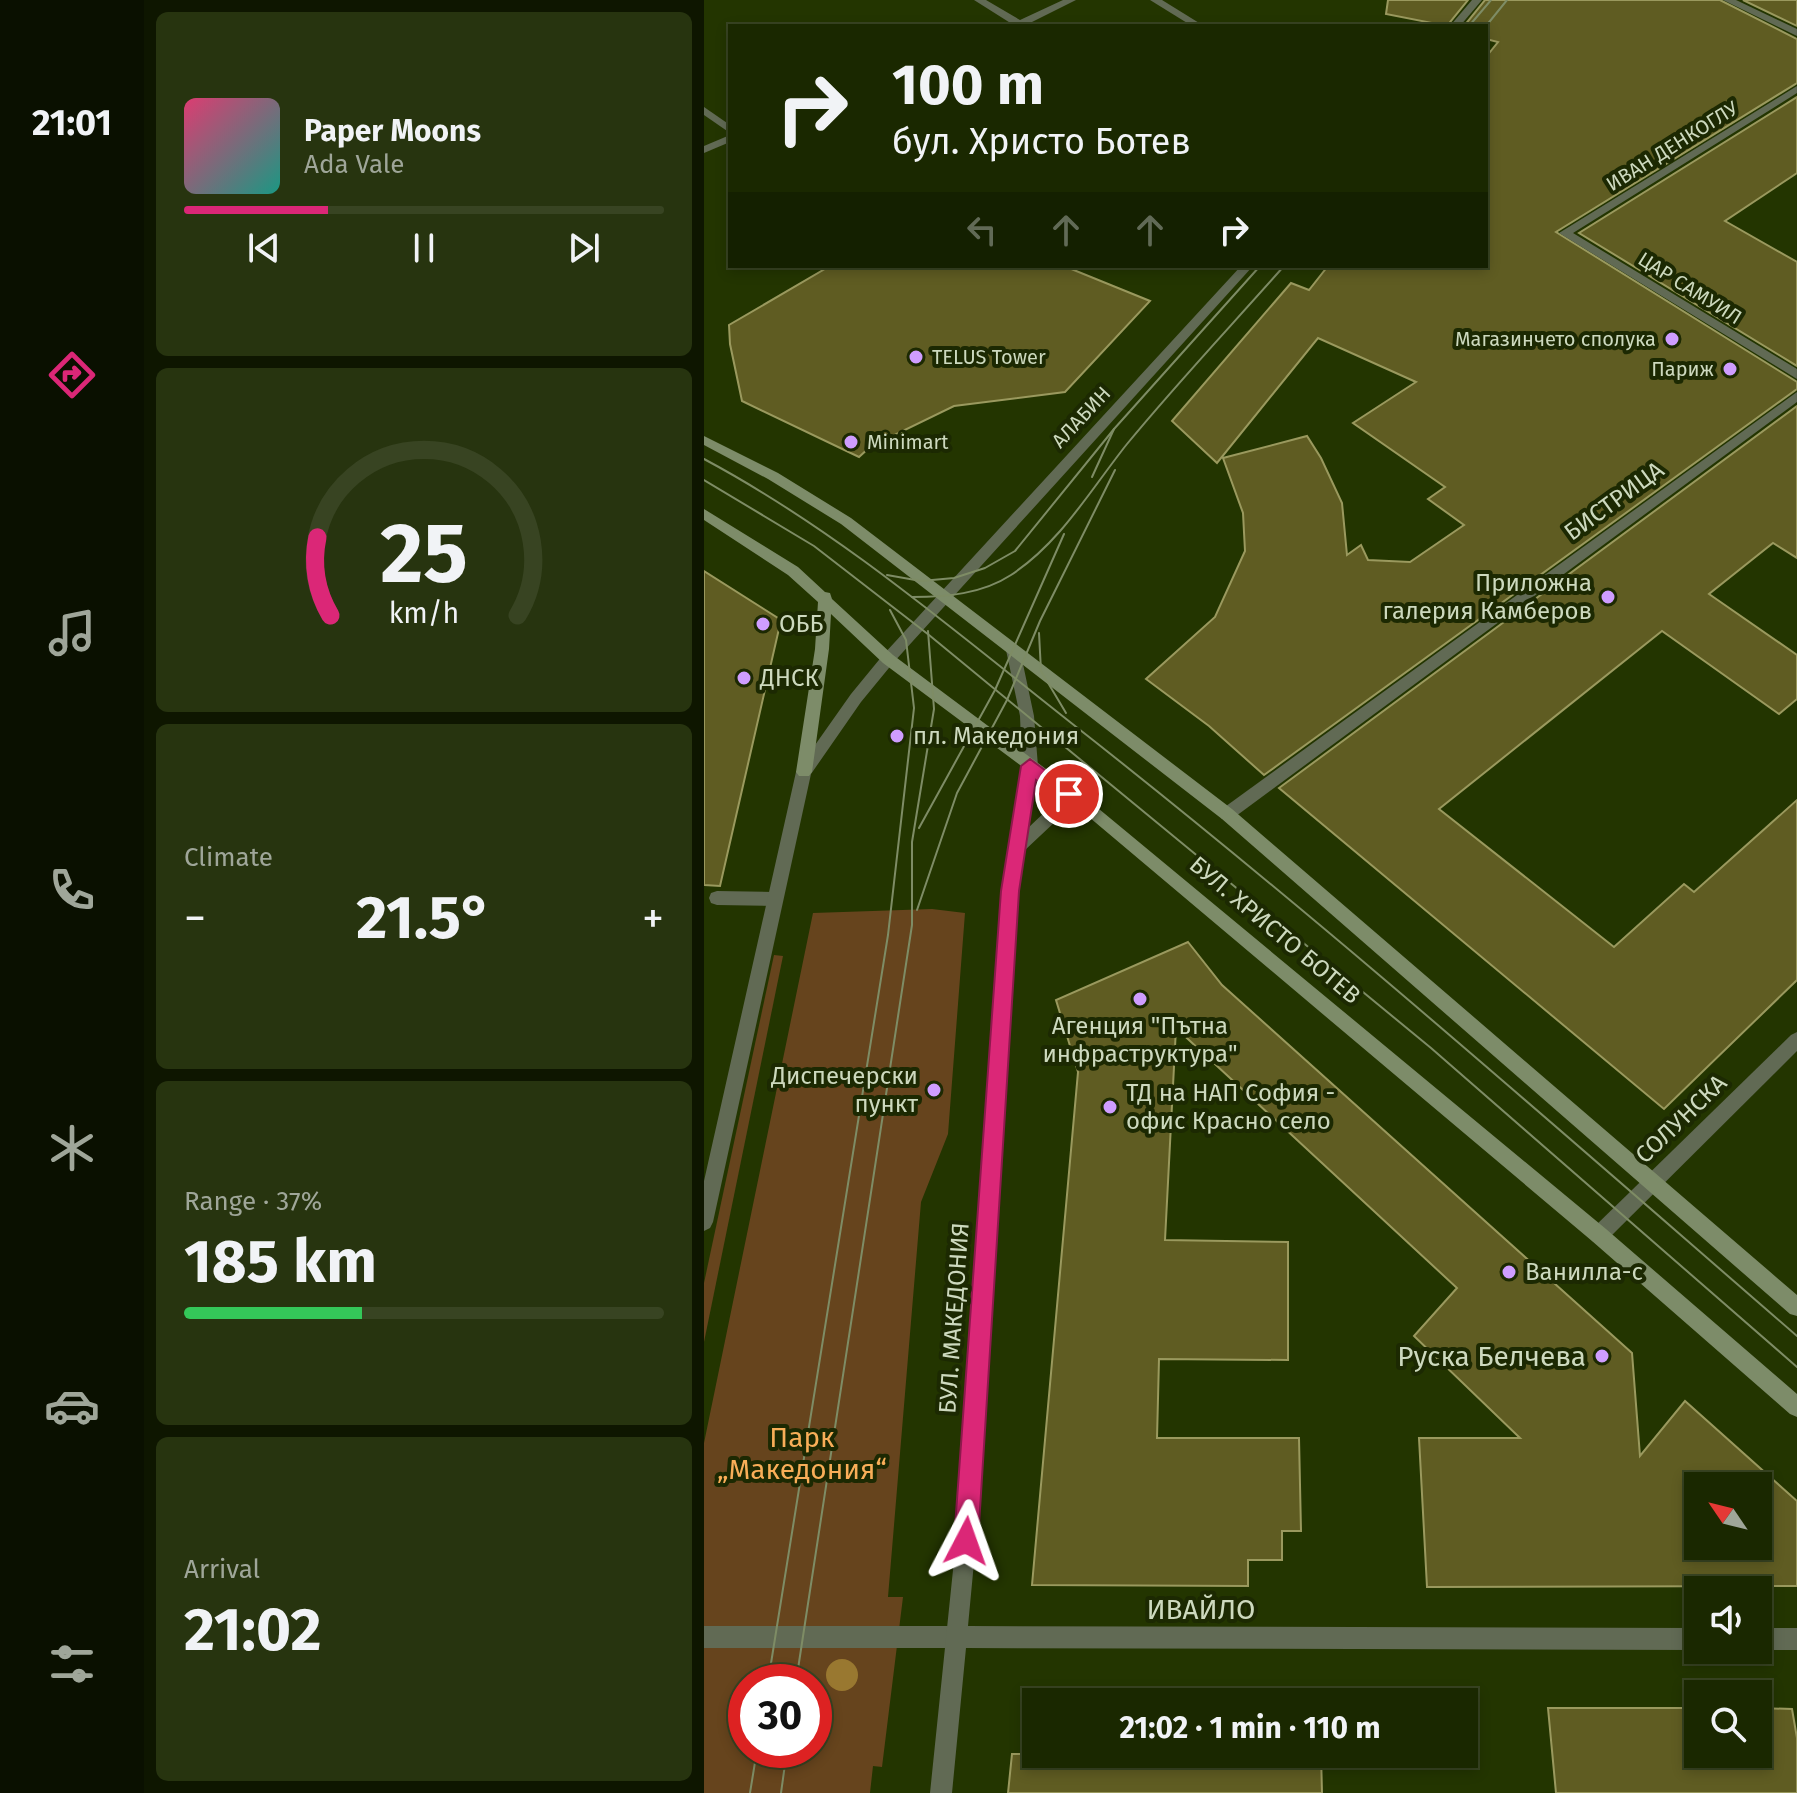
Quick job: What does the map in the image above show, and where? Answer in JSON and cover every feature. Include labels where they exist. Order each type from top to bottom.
[{"type":"main road","points":[[704,440],[773,476],[846,521],[1227,814],[1797,1307]]},
{"type":"main road","name":"БУЛ. ХРИСТО БОТЕВ","points":[[704,514],[793,571],[825,597],[888,659],[1088,808],[1599,1235],[1797,1407]]},
{"type":"main road","points":[[804,772],[822,649],[825,597]]},
{"type":"street","points":[[979,0],[1016,24]]},
{"type":"street","points":[[1020,24],[1071,0]]},
{"type":"street","points":[[1155,0],[1196,24]]},
{"type":"street","points":[[1457,24],[1477,0]]},
{"type":"street","points":[[1728,0],[1797,33]]},
{"type":"street","name":"ИВАН ДЕНКОГЛУ","points":[[1565,233],[1797,89]]},
{"type":"street","points":[[704,110],[728,128]]},
{"type":"street","points":[[704,150],[728,139]]},
{"type":"street","name":"ЦАР САМУИЛ","points":[[1565,233],[1797,375]]},
{"type":"street","name":"АЛАБИН","points":[[945,597],[1245,268]]},
{"type":"street","name":"БИСТРИЦА","points":[[1227,814],[1797,396]]},
{"type":"street","points":[[704,1222],[773,899],[804,772],[856,698],[945,597]]},
{"type":"street","name":"БУЛ. МАКЕДОНИЯ","points":[[941,1793],[957,1637],[1010,891],[1030,766],[1027,716],[1013,650]]},
{"type":"street","points":[[1019,846],[1053,814],[1088,808]]},
{"type":"street","points":[[717,898],[773,899]]},
{"type":"street","name":"СОЛУНСКА","points":[[1599,1235],[1797,1040]]},
{"type":"street","name":"ИВАЙЛО","points":[[704,1637],[1684,1639]]},
{"type":"street","points":[[1772,1639],[1797,1639]]},
{"type":"green space","name":"Парк „Македония“","points":[[932,909],[965,913],[948,1134],[921,1202],[888,1597],[903,1597],[882,1767],[873,1766],[870,1793],[704,1793],[704,1443],[813,913]]},
{"type":"green space","points":[[774,955],[783,956],[704,1342],[704,1283]]},
{"type":"building","points":[[1388,0],[1468,0],[1449,24],[1386,14]]},
{"type":"building","points":[[1485,0],[1720,0],[1797,39],[1797,83],[1556,232],[1797,382],[1797,389],[1264,775],[1209,726],[1146,679],[1215,617],[1245,551],[1243,513],[1223,458],[1307,436],[1342,503],[1347,555],[1361,545],[1368,560],[1410,562],[1464,525],[1428,499],[1445,487],[1353,423],[1416,382],[1318,338],[1217,463],[1172,421],[1291,283],[1309,290],[1326,268],[1488,268],[1488,54],[1498,42],[1488,40],[1488,24],[1466,24]]},
{"type":"building","points":[[1743,0],[1797,0],[1797,26]]},
{"type":"building","points":[[1797,97],[1797,173],[1725,221],[1797,262],[1797,366],[1579,233]]},
{"type":"building","name":"TELUS Tower","points":[[827,268],[1069,268],[1150,301],[1065,392],[954,406],[884,440],[874,449],[870,447],[859,457],[742,401],[729,325]]},
{"type":"building","points":[[1797,406],[1797,558],[1773,543],[1709,594],[1797,655],[1797,699],[1779,714],[1662,631],[1439,809],[1614,947],[1684,884],[1694,892],[1797,800],[1797,980],[1664,1109],[1279,788]]},
{"type":"building","points":[[704,571],[781,620],[720,886],[704,885]]},
{"type":"building","points":[[1188,942],[1222,985],[1632,1353],[1640,1456],[1685,1401],[1765,1472],[1684,1472],[1684,1560],[1772,1560],[1772,1479],[1797,1501],[1797,1586],[1772,1586],[1772,1576],[1684,1576],[1684,1586],[1427,1587],[1419,1438],[1520,1438],[1414,1336],[1457,1288],[1176,1028],[1165,1240],[1288,1242],[1288,1360],[1159,1359],[1157,1438],[1299,1438],[1301,1531],[1282,1531],[1282,1560],[1248,1560],[1248,1586],[1032,1585],[1078,1072],[1056,1000]]},
{"type":"building","points":[[1548,1708],[1684,1708],[1684,1768],[1772,1768],[1772,1708],[1792,1709],[1797,1738],[1797,1793],[1556,1793]]},
{"type":"building","points":[[1012,1754],[1022,1754],[1022,1768],[1321,1768],[1322,1793],[1008,1793]]},
{"type":"tram line","points":[[1471,24],[1491,0]]},
{"type":"tram line","points":[[1488,24],[1507,0]]},
{"type":"tram line","points":[[1114,429],[1258,268]]},
{"type":"tram line","points":[[912,597],[976,590],[1000,581],[1029,562],[1060,531],[1146,421],[1282,268]]},
{"type":"tram line","points":[[887,575],[921,581],[954,578],[985,568],[1015,551],[1114,429]]},
{"type":"tram line","points":[[1092,477],[1114,429]]},
{"type":"tram line","points":[[704,459],[801,517],[912,597]]},
{"type":"tram line","points":[[1016,679],[1040,621],[1115,470]]},
{"type":"tram line","points":[[704,480],[814,546],[928,634]]},
{"type":"tram line","points":[[1004,670],[1064,534]]},
{"type":"tram line","points":[[912,597],[1004,670]]},
{"type":"tram line","points":[[771,1664],[888,935],[914,708],[906,640],[890,610]]},
{"type":"tram line","points":[[1039,633],[1041,671],[1066,713]]},
{"type":"tram line","points":[[799,1664],[912,925],[912,842],[934,709],[928,634]]},
{"type":"tram line","points":[[928,634],[995,689]]},
{"type":"tram line","points":[[995,689],[1004,670]]},
{"type":"tram line","points":[[1004,670],[1016,679]]},
{"type":"tram line","points":[[1007,699],[1016,679]]},
{"type":"tram line","points":[[1016,679],[1255,871],[1437,1024],[1797,1336]]},
{"type":"tram line","points":[[919,828],[995,689]]},
{"type":"tram line","points":[[995,689],[1007,699]]},
{"type":"tram line","points":[[917,910],[957,793],[1007,699]]},
{"type":"tram line","points":[[1007,699],[1431,1048],[1797,1367]]},
{"type":"tram line","points":[[750,1793],[754,1768]]},
{"type":"tram line","points":[[781,1793],[784,1768]]},
{"type":"place","name":"Магазинчето сполука","points":[[1672,339]]},
{"type":"place","name":"TELUS Tower","points":[[916,357]]},
{"type":"place","name":"Париж","points":[[1730,369]]},
{"type":"place","name":"Minimart","points":[[851,442]]},
{"type":"place","name":"Приложна галерия Камберов","points":[[1608,597]]},
{"type":"place","name":"ОББ","points":[[763,624]]},
{"type":"place","name":"ДНСК","points":[[744,678]]},
{"type":"place","name":"пл. Македония","points":[[897,736]]},
{"type":"place","name":"Агенция \"Пътна инфраструктура\"","points":[[1140,999]]},
{"type":"place","name":"Диспечерски пункт","points":[[934,1090]]},
{"type":"place","name":"ТД на НАП София - офис Красно село","points":[[1110,1107]]},
{"type":"place","name":"Ванилла-с","points":[[1509,1272]]},
{"type":"place","name":"Руска Белчева","points":[[1602,1356]]},
{"type":"route","points":[[966,1541],[1010,891],[1030,766],[1069,794]]}]
